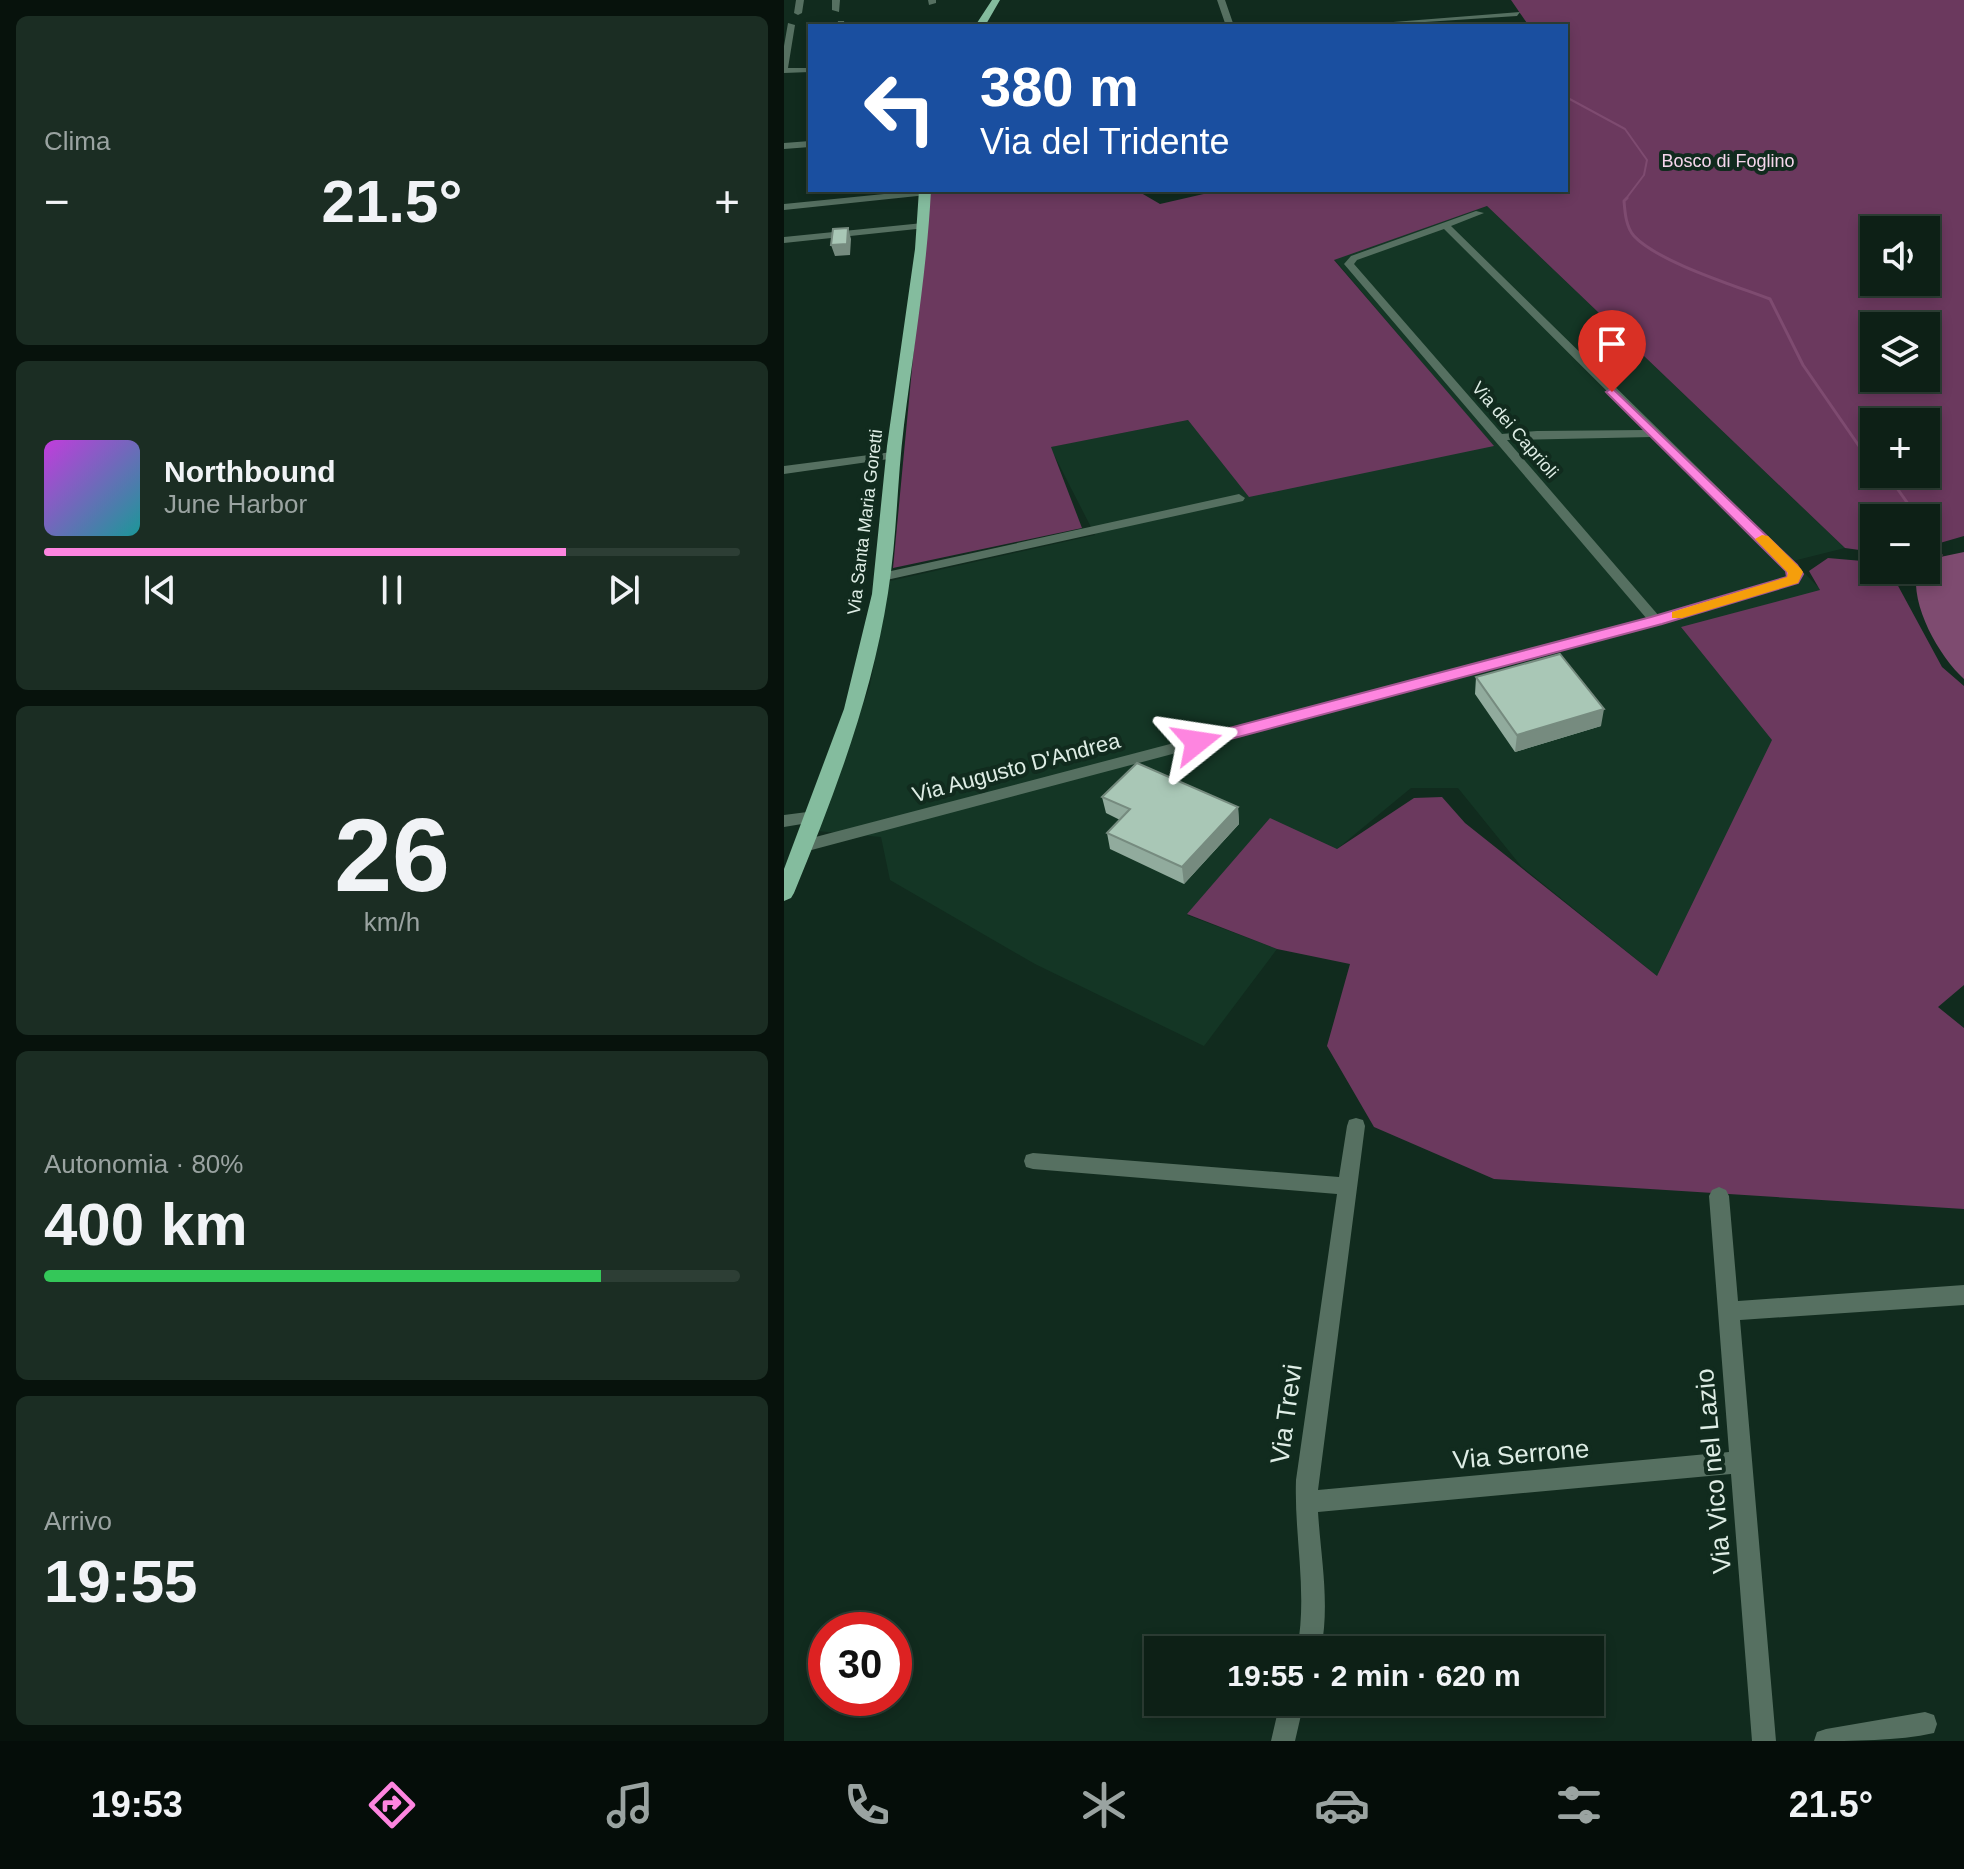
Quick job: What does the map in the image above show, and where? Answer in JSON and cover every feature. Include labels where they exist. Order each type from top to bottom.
[{"type":"main road","points":[[981,24],[996,0]]},
{"type":"main road","name":"Via Santa Maria Goretti","points":[[784,893],[815,817],[865,665],[882,577],[892,456],[923,226],[924,192]]},
{"type":"street","points":[[798,13],[800,0]]},
{"type":"street","points":[[836,0],[836,10]]},
{"type":"street","points":[[1221,0],[1229,24]]},
{"type":"street","points":[[1406,24],[1517,14]]},
{"type":"street","points":[[791,25],[784,71],[808,70]]},
{"type":"street","points":[[784,146],[808,144]]},
{"type":"street","points":[[784,207],[915,192]]},
{"type":"street","points":[[1479,213],[1445,225],[1654,433]]},
{"type":"street","name":"Via dei Caprioli","points":[[1445,225],[1349,262],[1656,621]]},
{"type":"street","points":[[784,240],[923,226]]},
{"type":"street","points":[[1498,438],[1539,433],[1607,436],[1654,433]]},
{"type":"street","name":"Via Augusto D'Andrea","points":[[804,846],[1656,621],[1783,585],[1795,578],[1796,572],[1654,433]]},
{"type":"street","points":[[784,470],[892,456]]},
{"type":"street","points":[[882,577],[1239,498]]},
{"type":"street","points":[[784,821],[815,817]]},
{"type":"street","name":"Via Trevi","points":[[1311,1636],[1316,1603],[1306,1502],[1356,1126]]},
{"type":"street","points":[[1033,1161],[1348,1186]]},
{"type":"street","name":"Via Vico nel Lazio","points":[[1719,1196],[1764,1741]]},
{"type":"street","points":[[1728,1311],[1964,1295]]},
{"type":"street","name":"Via Serrone","points":[[1306,1502],[1741,1462]]},
{"type":"street","points":[[1283,1741],[1289,1716]]},
{"type":"street","points":[[1826,1741],[1925,1724]]},
{"type":"shaded area","points":[[1487,206],[1845,548],[1793,561],[1820,589],[1773,740],[1657,976],[1521,866],[1458,788],[1411,788],[1337,849],[1187,915],[1277,949],[1204,1046],[1035,964],[890,880],[881,837],[817,831],[870,685],[890,581],[1095,535],[1050,447],[1188,420],[1493,446],[1334,259]]},
{"type":"shaded area","points":[[1964,552],[1964,679],[1936,644],[1918,599],[1916,584],[1940,584],[1940,557]]},
{"type":"green space","name":"Bosco di Foglino","points":[[1511,0],[1964,0],[1964,536],[1940,543],[1940,504],[1860,504],[1860,550],[1845,548],[1487,206],[1334,260],[1494,446],[1249,497],[1188,420],[1051,447],[1082,528],[893,568],[929,192],[1139,192],[1160,204],[1212,192],[1568,192],[1568,24],[1528,24]]},
{"type":"green space","points":[[1828,558],[1860,561],[1860,584],[1897,584],[1942,667],[1964,686],[1964,985],[1938,1007],[1964,1028],[1964,1209],[1494,1179],[1374,1127],[1327,1046],[1350,964],[1277,949],[1187,914],[1270,818],[1337,849],[1414,798],[1442,797],[1465,823],[1657,976],[1772,740],[1681,627],[1820,590],[1809,571]]},
{"type":"building","points":[[848,228],[847,244],[831,245],[833,229]]},
{"type":"building","points":[[1560,654],[1604,709],[1517,735],[1476,677]]},
{"type":"building","points":[[1137,763],[1238,807],[1182,867],[1107,833],[1130,809],[1102,797]]},
{"type":"waterway","points":[[1568,98],[1625,129],[1647,160],[1644,175],[1625,200]]},
{"type":"waterway","points":[[1625,200],[1629,228],[1645,246],[1698,272],[1770,299],[1803,365],[1860,447]]},
{"type":"waterway","points":[[1897,488],[1908,504]]},
{"type":"slow traffic","points":[[1677,615],[1793,580],[1796,572],[1762,539]]},
{"type":"route","points":[[1197,742],[1656,621],[1793,580],[1796,572],[1612,392]]}]
